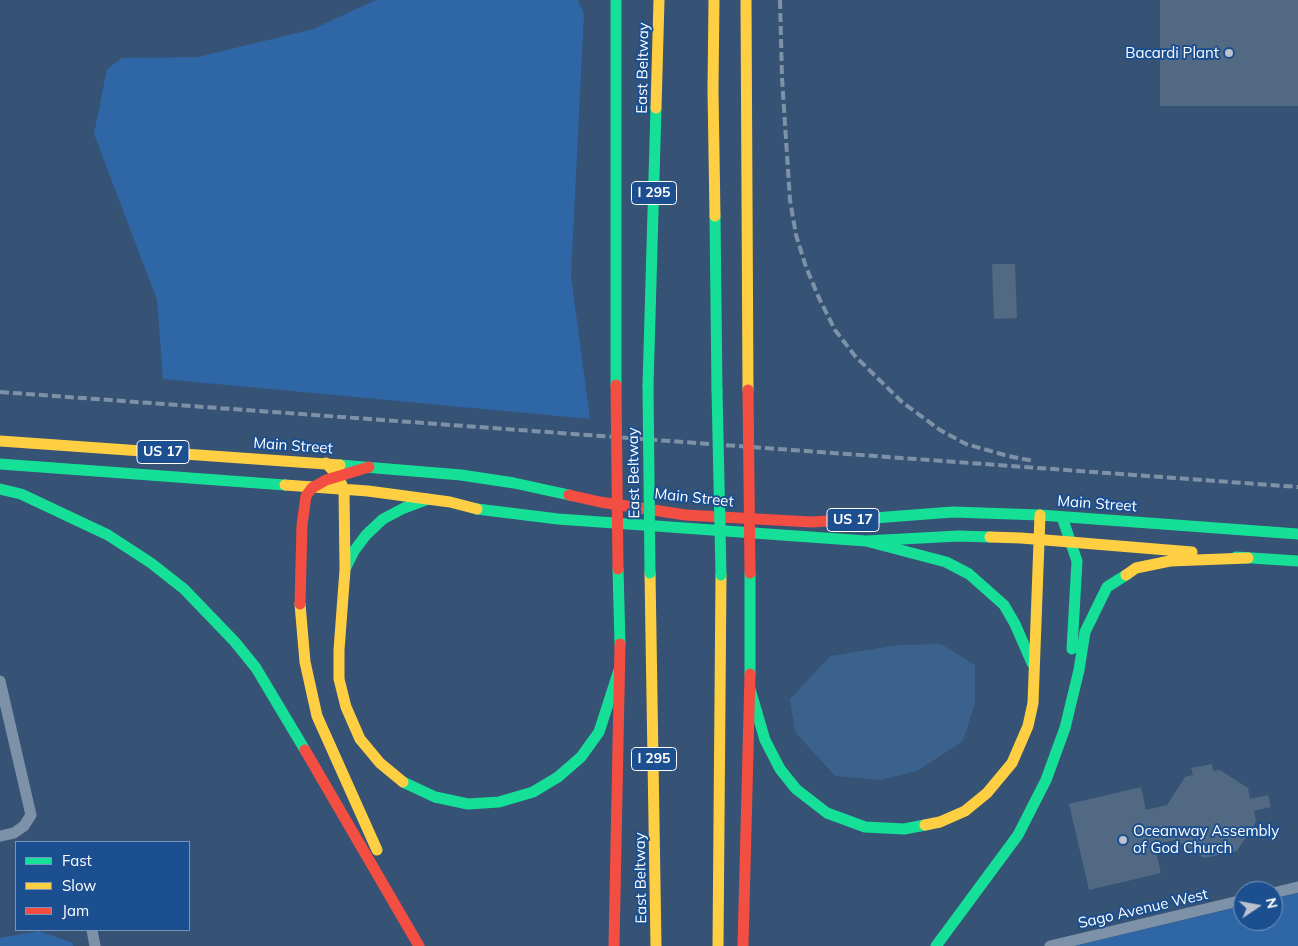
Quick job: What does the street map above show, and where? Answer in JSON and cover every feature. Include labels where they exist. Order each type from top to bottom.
[{"type":"main road","points":[[614,946],[619,670],[616,385],[616,0]]},
{"type":"main road","name":"East Beltway","points":[[656,946],[648,386],[659,0]]},
{"type":"main road","points":[[714,0],[713,90],[720,576],[718,946]]},
{"type":"main road","points":[[743,946],[750,689],[746,0]]},
{"type":"main road","name":"Main Street","points":[[0,441],[461,475],[514,483],[600,502],[686,515],[811,522],[953,512],[1040,515],[1298,534]]},
{"type":"main road","name":"Main Street","points":[[0,464],[344,489],[428,499],[483,510],[558,519],[866,541],[958,536],[1040,539],[1298,561]]},
{"type":"main road","points":[[326,464],[337,475],[344,489],[345,570],[339,650],[339,680],[346,707],[360,739],[380,764],[400,781],[435,797],[468,804],[499,802],[533,792],[558,777],[581,757],[599,732],[619,670]]},
{"type":"main road","points":[[369,467],[337,475],[312,488],[306,496],[302,525],[300,615],[305,662],[317,716],[419,946]]},
{"type":"main road","points":[[0,490],[21,494],[65,514],[108,536],[151,563],[184,589],[235,642],[256,668],[283,711],[419,946]]},
{"type":"main road","points":[[345,570],[354,551],[366,535],[383,519],[404,508],[428,499]]},
{"type":"main road","points":[[750,689],[765,740],[780,769],[796,789],[826,812],[865,827],[904,829],[940,822],[965,811],[987,793],[1001,778],[1012,763],[1028,726],[1033,703],[1040,515]]},
{"type":"main road","points":[[1062,517],[1077,562],[1072,654],[1065,728]]},
{"type":"main road","points":[[866,541],[946,562],[969,574],[1004,605],[1015,624],[1034,669]]},
{"type":"main road","points":[[936,946],[1018,835],[1046,780],[1065,728],[1079,670],[1085,632],[1107,587],[1136,568],[1170,561],[1248,558]]},
{"type":"street","points":[[0,681],[30,815],[24,826],[14,833],[0,836]]},
{"type":"street","points":[[1283,891],[1298,887]]},
{"type":"street","name":"Sago Avenue West","points":[[1050,946],[1233,902]]},
{"type":"street","points":[[92,931],[95,946]]},
{"type":"shaded area","points":[[376,0],[578,0],[584,14],[571,276],[590,419],[163,379],[157,300],[94,134],[107,69],[122,58],[198,57],[313,29]]},
{"type":"shaded area","points":[[941,644],[975,665],[975,703],[963,741],[917,771],[880,780],[835,776],[795,732],[790,699],[830,656],[898,645]]},
{"type":"shaded area","points":[[1298,893],[1298,946],[1074,946],[1233,908],[1233,931],[1283,931],[1283,897]]},
{"type":"shaded area","points":[[39,931],[73,943],[73,946],[0,946],[0,938]]},
{"type":"building","name":"Bacardi Plant","points":[[1160,0],[1298,0],[1298,106],[1160,106]]},
{"type":"building","points":[[992,264],[1015,264],[1017,318],[994,319]]},
{"type":"building","points":[[1212,764],[1213,771],[1220,770],[1248,788],[1250,799],[1268,795],[1271,807],[1254,811],[1256,822],[1237,851],[1204,858],[1176,840],[1154,844],[1161,873],[1089,890],[1069,804],[1141,787],[1146,810],[1167,805],[1185,777],[1193,775],[1191,768]]},
{"type":"railway","points":[[780,0],[782,78],[790,200],[796,235],[806,267],[835,330],[855,356],[902,402],[940,430],[966,444],[1034,461]]},
{"type":"railway","points":[[0,392],[1298,487]]},
{"type":"traffic: fast","points":[[616,0],[616,385]]},
{"type":"traffic: fast","points":[[648,386],[656,108]]},
{"type":"traffic: fast","points":[[715,216],[717,390]]},
{"type":"traffic: fast","points":[[648,386],[650,573]]},
{"type":"traffic: fast","points":[[717,390],[721,575]]},
{"type":"traffic: fast","points":[[0,464],[285,485]]},
{"type":"traffic: fast","points":[[340,465],[461,475],[514,483],[569,495]]},
{"type":"traffic: fast","points":[[0,489],[21,494],[108,535],[151,563],[184,589],[235,642],[256,668],[305,750]]},
{"type":"traffic: fast","points":[[346,567],[354,551],[366,535],[383,519],[404,508],[428,499]]},
{"type":"traffic: fast","points":[[477,509],[558,519],[866,541],[958,536],[990,537]]},
{"type":"traffic: fast","points":[[874,518],[953,512],[1040,515],[1298,534]]},
{"type":"traffic: fast","points":[[1062,517],[1077,561],[1072,649]]},
{"type":"traffic: fast","points":[[866,541],[946,562],[969,574],[1004,605],[1015,624],[1032,663]]},
{"type":"traffic: fast","points":[[1236,557],[1298,561]]},
{"type":"traffic: fast","points":[[618,569],[620,644]]},
{"type":"traffic: fast","points":[[750,573],[750,674]]},
{"type":"traffic: fast","points":[[936,946],[1018,835],[1046,780],[1065,728],[1079,670],[1085,632],[1107,587],[1126,575]]},
{"type":"traffic: fast","points":[[403,782],[435,797],[468,804],[499,802],[533,792],[558,777],[581,757],[599,732],[619,670]]},
{"type":"traffic: fast","points":[[750,689],[765,740],[780,769],[796,789],[827,813],[865,827],[904,829],[925,825]]},
{"type":"traffic: slow","points":[[656,108],[659,0]]},
{"type":"traffic: slow","points":[[714,0],[715,216]]},
{"type":"traffic: slow","points":[[746,0],[748,390]]},
{"type":"traffic: slow","points":[[0,441],[340,465]]},
{"type":"traffic: slow","points":[[326,463],[337,475],[344,489],[345,570],[339,650],[339,679],[346,707],[360,739],[380,763],[403,782]]},
{"type":"traffic: slow","points":[[285,485],[368,491],[450,502],[477,509]]},
{"type":"traffic: slow","points":[[925,825],[940,822],[965,811],[987,793],[1012,763],[1028,726],[1033,703],[1040,515]]},
{"type":"traffic: slow","points":[[990,537],[1192,552]]},
{"type":"traffic: slow","points":[[1126,575],[1136,568],[1170,561],[1248,558]]},
{"type":"traffic: slow","points":[[650,573],[656,946]]},
{"type":"traffic: slow","points":[[718,946],[721,575]]},
{"type":"traffic: slow","points":[[300,604],[305,662],[317,716],[377,850]]},
{"type":"traffic: jam","points":[[616,385],[618,569]]},
{"type":"traffic: jam","points":[[748,390],[750,573]]},
{"type":"traffic: jam","points":[[300,604],[302,525],[306,496],[312,488],[326,480],[369,467]]},
{"type":"traffic: jam","points":[[569,495],[600,502],[686,515],[811,522],[874,518]]},
{"type":"traffic: jam","points":[[614,946],[620,644]]},
{"type":"traffic: jam","points":[[743,946],[750,674]]},
{"type":"traffic: jam","points":[[305,750],[419,946]]},
{"type":"place","name":"Bacardi Plant","points":[[1229,53]]},
{"type":"place","name":"Oceanway Assembly of God Church","points":[[1123,840]]}]
